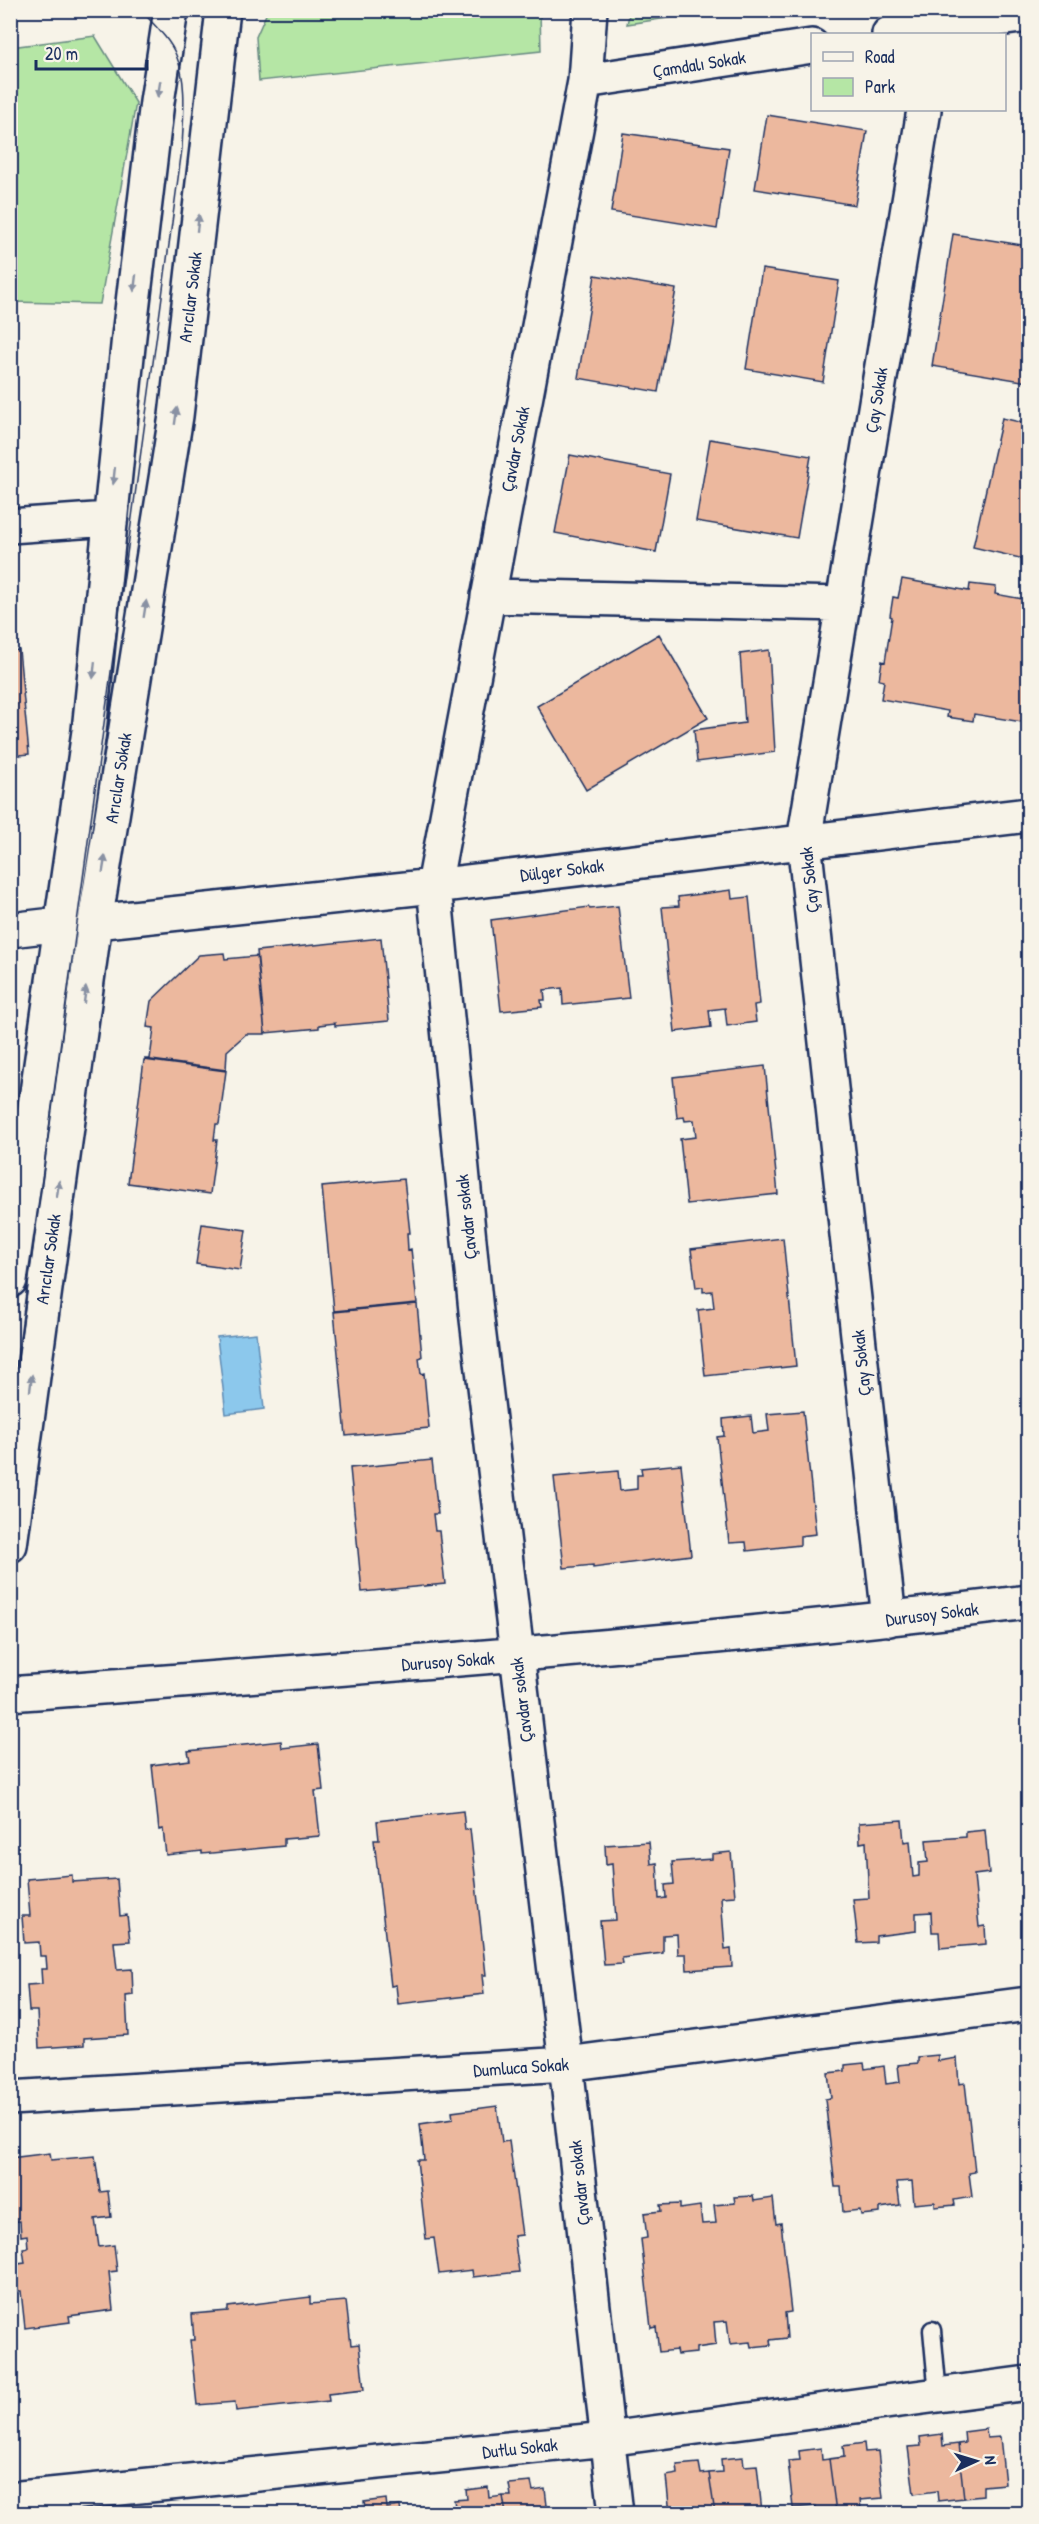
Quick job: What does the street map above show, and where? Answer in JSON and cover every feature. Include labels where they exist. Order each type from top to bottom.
[{"type":"street","points":[[10,1280],[88,731],[109,519],[157,102],[171,10]]},
{"type":"street","name":"Arıcılar Sokak","points":[[10,1545],[95,922],[176,416],[223,10]]},
{"type":"street","name":"Çavdar Sokak","points":[[434,886],[585,81],[590,10]]},
{"type":"street","points":[[894,33],[938,24],[1029,15]]},
{"type":"street","name":"Çamdalı Sokak","points":[[585,81],[811,46]]},
{"type":"street","name":"Çay Sokak","points":[[889,1619],[804,841],[924,111]]},
{"type":"street","points":[[10,526],[109,519]]},
{"type":"street","points":[[488,596],[843,604]]},
{"type":"street","name":"Dülger Sokak","points":[[95,922],[434,886],[1029,815]]},
{"type":"street","name":"Çavdar sokak","points":[[434,886],[476,1311],[566,2064],[616,2514]]},
{"type":"street","points":[[10,930],[62,924]]},
{"type":"street","name":"Durusoy Sokak","points":[[10,1694],[516,1655],[889,1619],[1029,1602]]},
{"type":"street","name":"Dumluca Sokak","points":[[10,2098],[566,2064],[1029,2004]]},
{"type":"street","name":"Dutlu Sokak","points":[[10,2499],[607,2439],[1029,2383]]},
{"type":"lane","points":[[932,2330],[938,2395]]},
{"type":"green space","points":[[268,10],[540,11],[541,51],[259,81],[256,37]]},
{"type":"green space","points":[[630,10],[714,10],[714,11],[627,24]]},
{"type":"green space","points":[[95,36],[136,103],[100,304],[11,302],[11,47]]},
{"type":"water","points":[[256,1333],[264,1409],[226,1414],[217,1337]]},
{"type":"building","points":[[767,115],[867,131],[855,205],[755,189]]},
{"type":"building","points":[[623,133],[729,148],[717,229],[611,212]]},
{"type":"building","points":[[953,234],[1028,246],[1028,382],[932,366]]},
{"type":"building","points":[[762,269],[839,281],[823,382],[746,369]]},
{"type":"building","points":[[595,275],[676,289],[658,392],[578,378]]},
{"type":"building","points":[[1002,418],[1028,424],[1028,560],[973,547]]},
{"type":"building","points":[[710,439],[811,456],[797,538],[696,521]]},
{"type":"building","points":[[570,455],[670,474],[656,552],[555,533]]},
{"type":"building","points":[[902,579],[969,591],[970,584],[996,587],[995,594],[1028,600],[1028,723],[974,714],[973,721],[947,717],[948,711],[881,699],[884,681],[879,680],[882,661],[885,662],[893,597],[898,598]]},
{"type":"building","points":[[659,634],[708,718],[586,790],[537,706]]},
{"type":"building","points":[[19,650],[29,754],[10,756],[10,651]]},
{"type":"building","points":[[769,650],[775,752],[697,762],[694,730],[745,723],[740,654]]},
{"type":"building","points":[[731,890],[732,899],[749,897],[760,1004],[754,1005],[756,1022],[727,1026],[725,1008],[709,1010],[711,1027],[675,1032],[662,907],[679,906],[678,897]]},
{"type":"building","points":[[618,906],[629,998],[563,1005],[562,988],[544,990],[545,1000],[541,1000],[542,1007],[501,1011],[491,920],[589,907],[590,909]]},
{"type":"building","points":[[381,938],[389,1021],[335,1026],[335,1023],[319,1025],[319,1028],[265,1033],[257,951]]},
{"type":"building","points":[[224,953],[225,959],[257,956],[265,1034],[246,1034],[227,1051],[226,1070],[144,1059],[150,1059],[154,1028],[147,1027],[151,1001],[199,955]]},
{"type":"building","points":[[144,1060],[226,1071],[219,1124],[216,1124],[214,1140],[217,1140],[210,1194],[128,1183]]},
{"type":"building","points":[[765,1066],[778,1194],[687,1204],[680,1139],[696,1137],[694,1120],[685,1121],[684,1117],[677,1118],[673,1077]]},
{"type":"building","points":[[404,1179],[410,1233],[407,1233],[408,1250],[411,1249],[417,1303],[334,1311],[322,1187]]},
{"type":"building","points":[[202,1224],[246,1230],[240,1270],[196,1264]]},
{"type":"building","points":[[783,1238],[796,1366],[705,1376],[698,1310],[714,1308],[712,1291],[703,1292],[703,1287],[696,1288],[691,1249]]},
{"type":"building","points":[[417,1304],[422,1357],[419,1358],[421,1374],[424,1373],[429,1428],[346,1436],[334,1312]]},
{"type":"building","points":[[803,1411],[816,1534],[800,1536],[800,1545],[747,1551],[746,1542],[729,1543],[717,1437],[724,1436],[723,1419],[751,1416],[753,1433],[769,1431],[767,1414]]},
{"type":"building","points":[[432,1460],[438,1514],[433,1514],[435,1531],[439,1531],[445,1584],[362,1592],[350,1468]]},
{"type":"building","points":[[681,1464],[691,1555],[593,1568],[593,1565],[564,1568],[554,1477],[618,1471],[620,1491],[637,1489],[637,1475],[642,1475],[641,1468]]},
{"type":"building","points":[[281,1741],[282,1748],[318,1744],[323,1790],[315,1791],[320,1836],[284,1839],[284,1846],[166,1855],[163,1829],[159,1830],[152,1765],[190,1760],[188,1751]]},
{"type":"building","points":[[463,1811],[465,1830],[470,1829],[486,1975],[482,1975],[484,1994],[398,2004],[396,1985],[391,1986],[374,1840],[379,1840],[377,1821]]},
{"type":"building","points":[[902,1820],[904,1842],[910,1841],[913,1877],[919,1876],[919,1863],[928,1862],[926,1840],[966,1837],[966,1832],[985,1830],[989,1873],[974,1875],[979,1927],[985,1926],[986,1944],[940,1948],[939,1932],[932,1932],[931,1912],[916,1913],[916,1931],[876,1936],[876,1942],[858,1943],[853,1899],[869,1898],[866,1842],[860,1843],[859,1823]]},
{"type":"building","points":[[649,1842],[651,1864],[657,1863],[659,1899],[666,1898],[665,1885],[674,1884],[672,1862],[712,1859],[712,1854],[731,1852],[735,1896],[721,1897],[725,1949],[731,1948],[732,1967],[687,1970],[686,1954],[678,1954],[677,1934],[663,1935],[663,1953],[622,1958],[623,1964],[604,1965],[600,1921],[616,1920],[612,1864],[606,1865],[605,1845]]},
{"type":"building","points":[[72,1875],[72,1882],[117,1879],[120,1916],[127,1915],[130,1941],[114,1942],[117,1970],[132,1969],[133,1995],[126,1996],[128,2035],[84,2038],[84,2045],[39,2048],[37,2011],[29,2011],[27,1985],[42,1984],[41,1969],[47,1969],[46,1956],[40,1956],[39,1942],[24,1943],[22,1916],[30,1916],[27,1879]]},
{"type":"building","points":[[938,2055],[938,2061],[957,2058],[959,2084],[965,2083],[975,2172],[969,2173],[972,2197],[954,2200],[955,2205],[935,2207],[935,2202],[914,2204],[912,2181],[897,2182],[900,2205],[880,2208],[880,2213],[861,2215],[860,2210],[843,2212],[841,2187],[835,2187],[825,2099],[831,2098],[828,2073],[845,2071],[845,2065],[864,2063],[865,2069],[884,2066],[886,2084],[900,2082],[898,2065],[918,2063],[918,2057]]},
{"type":"building","points":[[497,2106],[502,2142],[509,2141],[522,2235],[514,2236],[519,2272],[473,2277],[472,2270],[439,2274],[434,2238],[426,2239],[417,2160],[424,2160],[420,2124],[453,2119],[452,2112]]},
{"type":"building","points":[[50,2153],[51,2160],[95,2156],[100,2192],[108,2191],[111,2217],[95,2219],[99,2247],[114,2245],[117,2271],[109,2272],[113,2310],[69,2316],[70,2322],[25,2328],[21,2291],[13,2291],[10,2265],[25,2263],[23,2249],[28,2248],[27,2235],[21,2236],[20,2221],[10,2222],[10,2158]]},
{"type":"building","points":[[753,2196],[754,2201],[773,2198],[776,2224],[781,2223],[791,2312],[785,2313],[787,2338],[770,2340],[771,2345],[751,2347],[750,2342],[730,2344],[727,2321],[714,2322],[716,2345],[696,2348],[696,2353],[677,2355],[676,2350],[659,2352],[656,2327],[651,2328],[641,2239],[647,2238],[644,2213],[661,2211],[660,2205],[680,2204],[680,2209],[700,2206],[702,2224],[716,2223],[714,2205],[735,2203],[734,2197]]},
{"type":"building","points":[[310,2297],[310,2304],[346,2301],[351,2345],[359,2344],[364,2390],[328,2394],[329,2401],[236,2411],[235,2402],[197,2405],[190,2340],[194,2340],[192,2314],[228,2311],[228,2307]]},
{"type":"building","points":[[986,2429],[987,2438],[1000,2437],[1005,2484],[983,2486],[983,2496],[964,2498],[958,2444],[965,2443],[964,2432]]},
{"type":"building","points":[[942,2434],[943,2446],[958,2444],[964,2498],[938,2501],[937,2491],[914,2494],[908,2447],[921,2446],[920,2437]]},
{"type":"building","points":[[864,2443],[865,2452],[878,2451],[883,2498],[860,2500],[861,2509],[836,2512],[829,2459],[844,2457],[843,2446]]},
{"type":"building","points":[[821,2448],[822,2460],[829,2459],[836,2512],[817,2514],[816,2506],[793,2508],[788,2461],[800,2460],[799,2451]]},
{"type":"building","points":[[743,2457],[744,2466],[757,2465],[762,2512],[715,2514],[709,2473],[722,2472],[721,2459]]},
{"type":"building","points":[[699,2463],[701,2474],[709,2473],[715,2514],[670,2514],[666,2476],[678,2474],[677,2465]]},
{"type":"building","points":[[531,2482],[533,2491],[545,2489],[548,2514],[506,2514],[503,2496],[511,2496],[509,2484]]},
{"type":"building","points":[[488,2487],[489,2498],[503,2496],[506,2514],[456,2514],[454,2500],[467,2499],[466,2490]]},
{"type":"building","points":[[386,2499],[387,2508],[400,2506],[401,2514],[358,2514],[366,2513],[364,2502]]},
{"type":"building","points":[[343,2505],[344,2514],[321,2514],[321,2507]]},
{"type":"tram line","points":[[10,1416],[182,149],[184,101],[180,66],[169,43],[141,10]]}]
